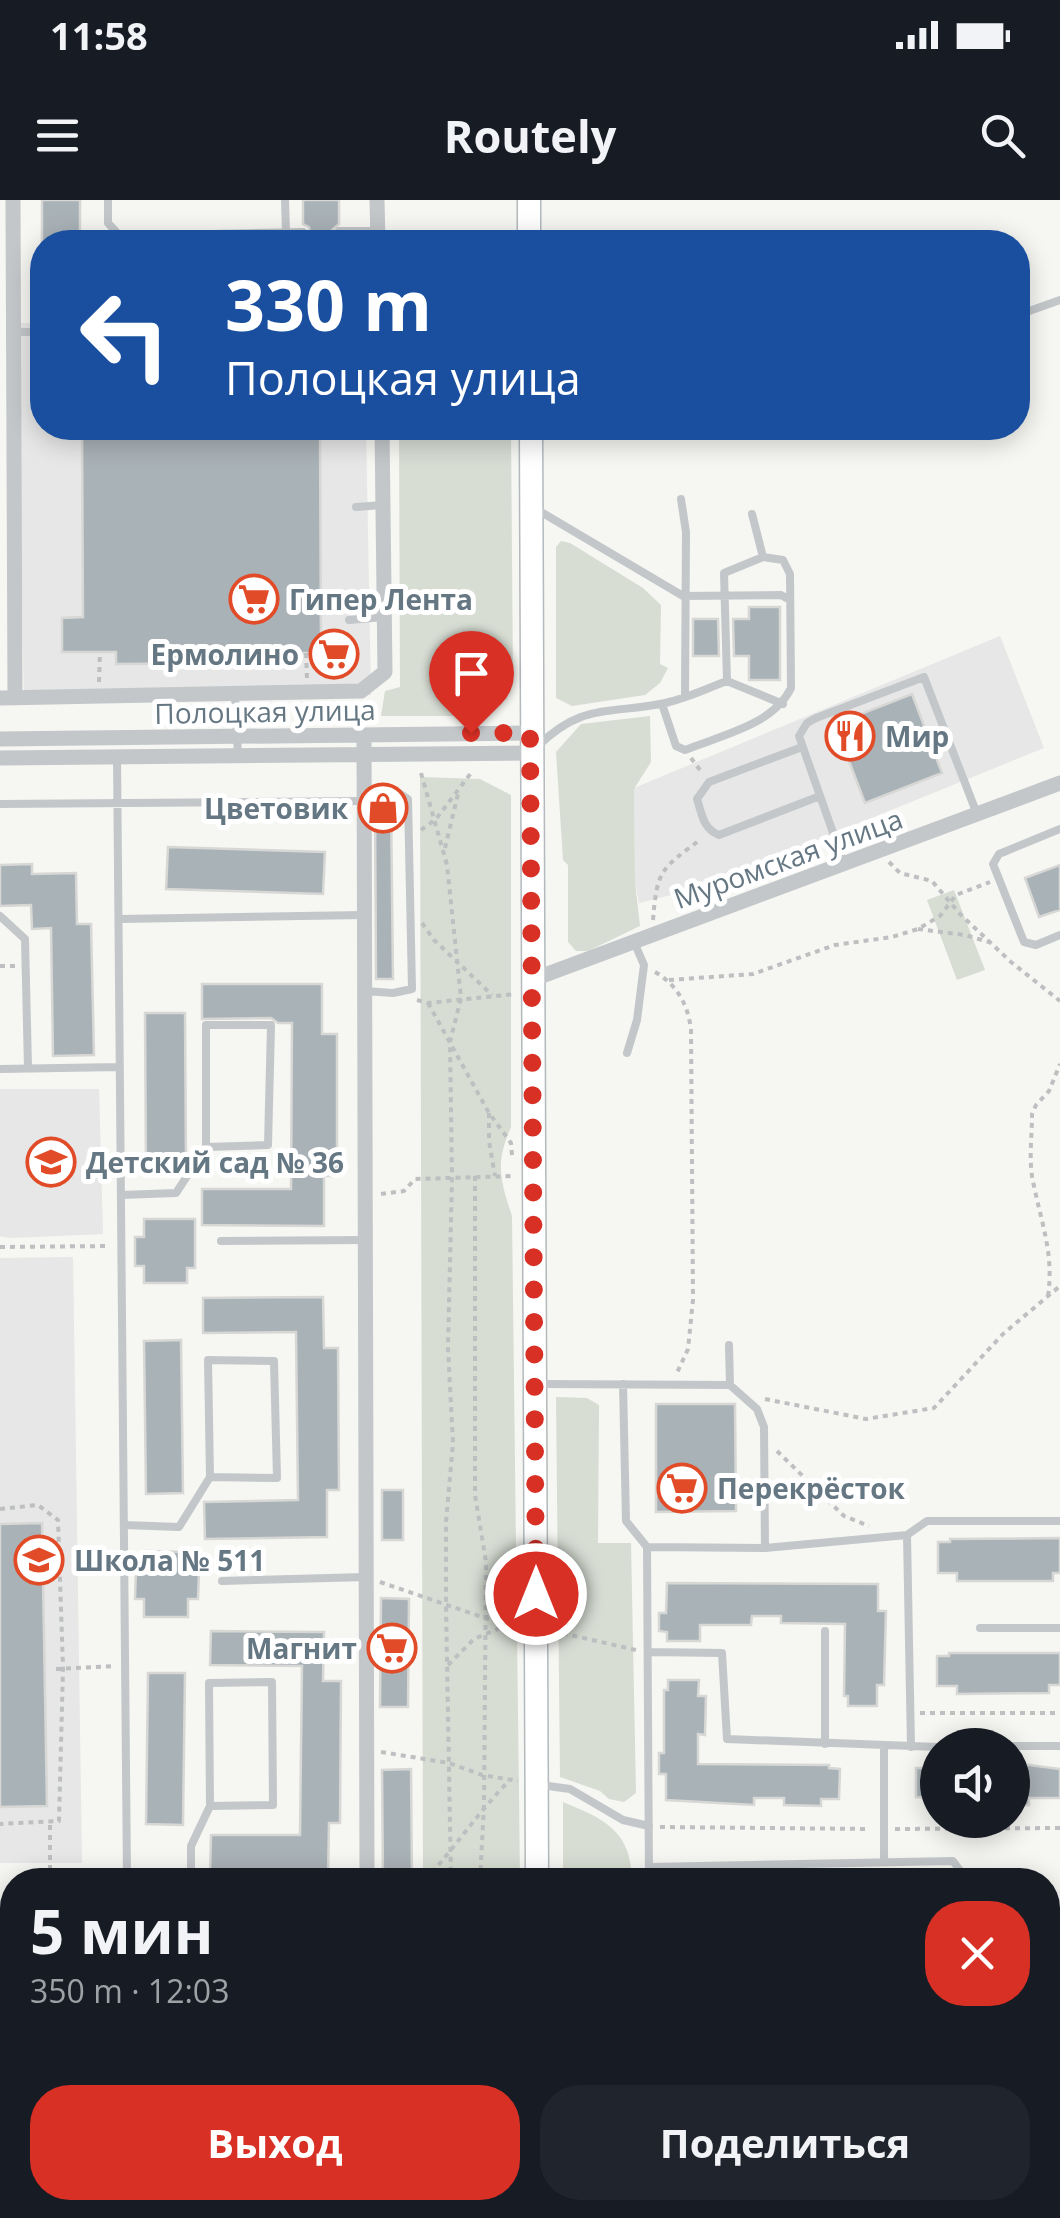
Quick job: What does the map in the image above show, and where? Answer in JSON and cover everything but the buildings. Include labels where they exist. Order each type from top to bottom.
[{"type":"main road","points":[[529,200],[529,230]]},
{"type":"main road","points":[[531,440],[525,986],[535,1384],[537,1868]]},
{"type":"street","points":[[13,200],[7,268],[7,312],[14,332],[7,698],[361,691],[385,672],[382,440]]},
{"type":"street","points":[[377,200],[378,230]]},
{"type":"street","points":[[364,735],[367,1868]]},
{"type":"street","name":"Полоцкая улица","points":[[0,739],[364,735],[530,743]]},
{"type":"street","name":"Полоцкая улица","points":[[0,758],[364,755],[530,743]]},
{"type":"street","name":"Муромская улица","points":[[525,986],[652,934],[1060,783]]},
{"type":"lane","points":[[108,200],[108,223],[114,230]]},
{"type":"lane","points":[[286,200],[286,230]]},
{"type":"lane","points":[[1030,311],[1060,300]]},
{"type":"lane","points":[[14,332],[30,332]]},
{"type":"lane","points":[[681,499],[686,532],[684,698]]},
{"type":"lane","points":[[356,506],[383,505]]},
{"type":"lane","points":[[532,507],[683,596],[781,595],[790,600]]},
{"type":"lane","points":[[752,514],[763,557]]},
{"type":"lane","points":[[662,704],[676,746],[685,750],[770,715],[783,704],[791,688],[790,574],[783,560],[763,557],[724,573],[727,681]]},
{"type":"lane","points":[[348,620],[384,617]]},
{"type":"lane","points":[[844,864],[799,736],[807,723],[924,678],[978,814]]},
{"type":"lane","points":[[530,743],[574,717],[662,704],[727,681],[783,704]]},
{"type":"lane","points":[[234,695],[238,756]]},
{"type":"lane","points":[[117,738],[127,1868]]},
{"type":"lane","points":[[802,747],[709,782],[697,799],[710,832],[720,835],[820,796]]},
{"type":"lane","points":[[0,804],[118,804],[399,793],[408,800],[412,989],[364,991]]},
{"type":"lane","points":[[1060,829],[999,854],[993,864],[1024,942],[1036,945],[1060,936]]},
{"type":"lane","points":[[119,918],[364,915]]},
{"type":"lane","points":[[0,916],[25,939],[28,1068]]},
{"type":"lane","points":[[627,1053],[637,1020],[644,965],[634,942]]},
{"type":"lane","points":[[121,1194],[176,1193],[206,1147],[206,1025],[271,1025],[268,1145],[206,1147]]},
{"type":"lane","points":[[0,1068],[120,1067]]},
{"type":"lane","points":[[220,1241],[365,1240]]},
{"type":"lane","points":[[728,1345],[730,1385]]},
{"type":"lane","points":[[124,1525],[179,1527],[210,1477],[208,1360],[274,1361],[277,1478],[210,1477]]},
{"type":"lane","points":[[535,1384],[730,1385],[756,1409],[764,1426],[765,1548]]},
{"type":"lane","points":[[623,1384],[626,1520],[647,1547],[649,1867],[953,1861],[958,1868]]},
{"type":"lane","points":[[647,1547],[765,1548],[907,1534],[927,1522],[1060,1521]]},
{"type":"lane","points":[[907,1534],[910,1747]]},
{"type":"lane","points":[[222,1580],[366,1578]]},
{"type":"lane","points":[[980,1628],[1060,1628]]},
{"type":"lane","points":[[825,1631],[826,1744]]},
{"type":"lane","points":[[648,1652],[722,1653],[727,1740],[920,1747]]},
{"type":"lane","points":[[191,1868],[191,1846],[210,1806],[209,1683],[272,1682],[273,1805],[210,1806]]},
{"type":"lane","points":[[1030,1746],[1060,1746]]},
{"type":"lane","points":[[884,1747],[884,1862]]},
{"type":"lane","points":[[536,1784],[570,1789],[622,1820],[649,1826]]},
{"type":"path","points":[[98,697],[100,652]]},
{"type":"path","points":[[306,653],[307,692]]},
{"type":"path","points":[[685,750],[709,782]]},
{"type":"path","points":[[420,772],[444,853],[460,998],[450,1042],[448,1348],[453,1443],[446,1522],[450,1868]]},
{"type":"path","points":[[409,840],[436,819],[471,773]]},
{"type":"path","points":[[444,853],[458,791]]},
{"type":"path","points":[[652,934],[660,877],[674,857],[710,832]]},
{"type":"path","points":[[881,850],[894,868],[932,882],[992,943],[1060,1001]]},
{"type":"path","points":[[669,980],[753,974],[835,945],[918,930],[940,916],[956,895],[999,879]]},
{"type":"path","points":[[410,907],[434,940],[492,996]]},
{"type":"path","points":[[918,930],[965,935],[992,943]]},
{"type":"path","points":[[644,965],[669,980],[689,1012],[692,1300],[688,1350],[674,1384]]},
{"type":"path","points":[[393,992],[428,1003],[492,996],[525,986]]},
{"type":"path","points":[[428,1003],[489,1113],[512,1144],[513,1160]]},
{"type":"path","points":[[1048,1296],[1052,1270],[1034,1186],[1032,1114],[1049,1091],[1060,1064]]},
{"type":"path","points":[[489,1113],[489,1141],[496,1176]]},
{"type":"path","points":[[475,1176],[475,1495],[486,1562],[481,1868]]},
{"type":"path","points":[[365,1209],[379,1194],[404,1190],[414,1179],[514,1176]]},
{"type":"path","points":[[0,1247],[121,1246]]},
{"type":"path","points":[[745,1397],[866,1419],[934,1408],[1003,1334],[1060,1286]]},
{"type":"path","points":[[764,1436],[844,1516],[888,1536]]},
{"type":"path","points":[[0,1509],[38,1505],[58,1520],[63,1668],[59,1821],[0,1824]]},
{"type":"path","points":[[366,1578],[485,1618],[648,1652]]},
{"type":"path","points":[[448,1665],[484,1632],[510,1624]]},
{"type":"path","points":[[56,1669],[125,1665]]},
{"type":"path","points":[[910,1713],[1060,1713]]},
{"type":"path","points":[[366,1749],[449,1763],[482,1775],[536,1784]]},
{"type":"path","points":[[437,1868],[484,1806],[510,1780]]},
{"type":"path","points":[[50,1821],[50,1868]]},
{"type":"path","points":[[649,1826],[1060,1828]]},
{"type":"shaded area","points":[[17,323],[30,323],[30,440],[366,440],[371,695],[24,703]]},
{"type":"shaded area","points":[[399,440],[511,440],[513,685],[504,699],[483,716],[381,716],[385,691],[400,687]]},
{"type":"shaded area","points":[[561,541],[643,588],[661,605],[660,664],[668,668],[660,683],[645,695],[572,706],[556,698],[556,547]]},
{"type":"shaded area","points":[[1000,636],[1044,748],[699,888],[639,903],[635,882],[634,788]]},
{"type":"shaded area","points":[[650,716],[651,762],[634,789],[635,882],[640,926],[588,951],[576,951],[568,942],[568,865],[563,860],[556,752],[581,724]]},
{"type":"shaded area","points":[[420,777],[480,779],[511,795],[511,1127],[501,1171],[512,1216],[520,1868],[423,1868]]},
{"type":"shaded area","points":[[954,890],[985,970],[957,980],[927,900]]},
{"type":"shaded area","name":"Детский сад № 36","points":[[0,1089],[99,1089],[103,1234],[0,1236]]},
{"type":"shaded area","name":"Школа № 511","points":[[73,1257],[82,1863],[0,1863],[0,1258]]},
{"type":"shaded area","points":[[556,1397],[587,1398],[599,1405],[598,1543],[631,1543],[636,1793],[624,1802],[560,1777]]},
{"type":"shaded area","points":[[563,1802],[591,1814],[612,1829],[627,1849],[631,1868],[563,1868]]},
{"type":"place","name":"Гипер Лента","points":[[254,599]]},
{"type":"place","name":"Ермолино","points":[[334,654]]},
{"type":"place","name":"Мир","points":[[850,736]]},
{"type":"place","name":"Цветовик","points":[[383,808]]},
{"type":"place","name":"Детский сад № 36","points":[[51,1162]]},
{"type":"place","name":"Перекрёсток","points":[[682,1488]]},
{"type":"place","name":"Школа № 511","points":[[39,1560]]},
{"type":"place","name":"Магнит","points":[[392,1648]]},
{"type":"route","points":[[471,733],[530,733],[536,1594]]}]
